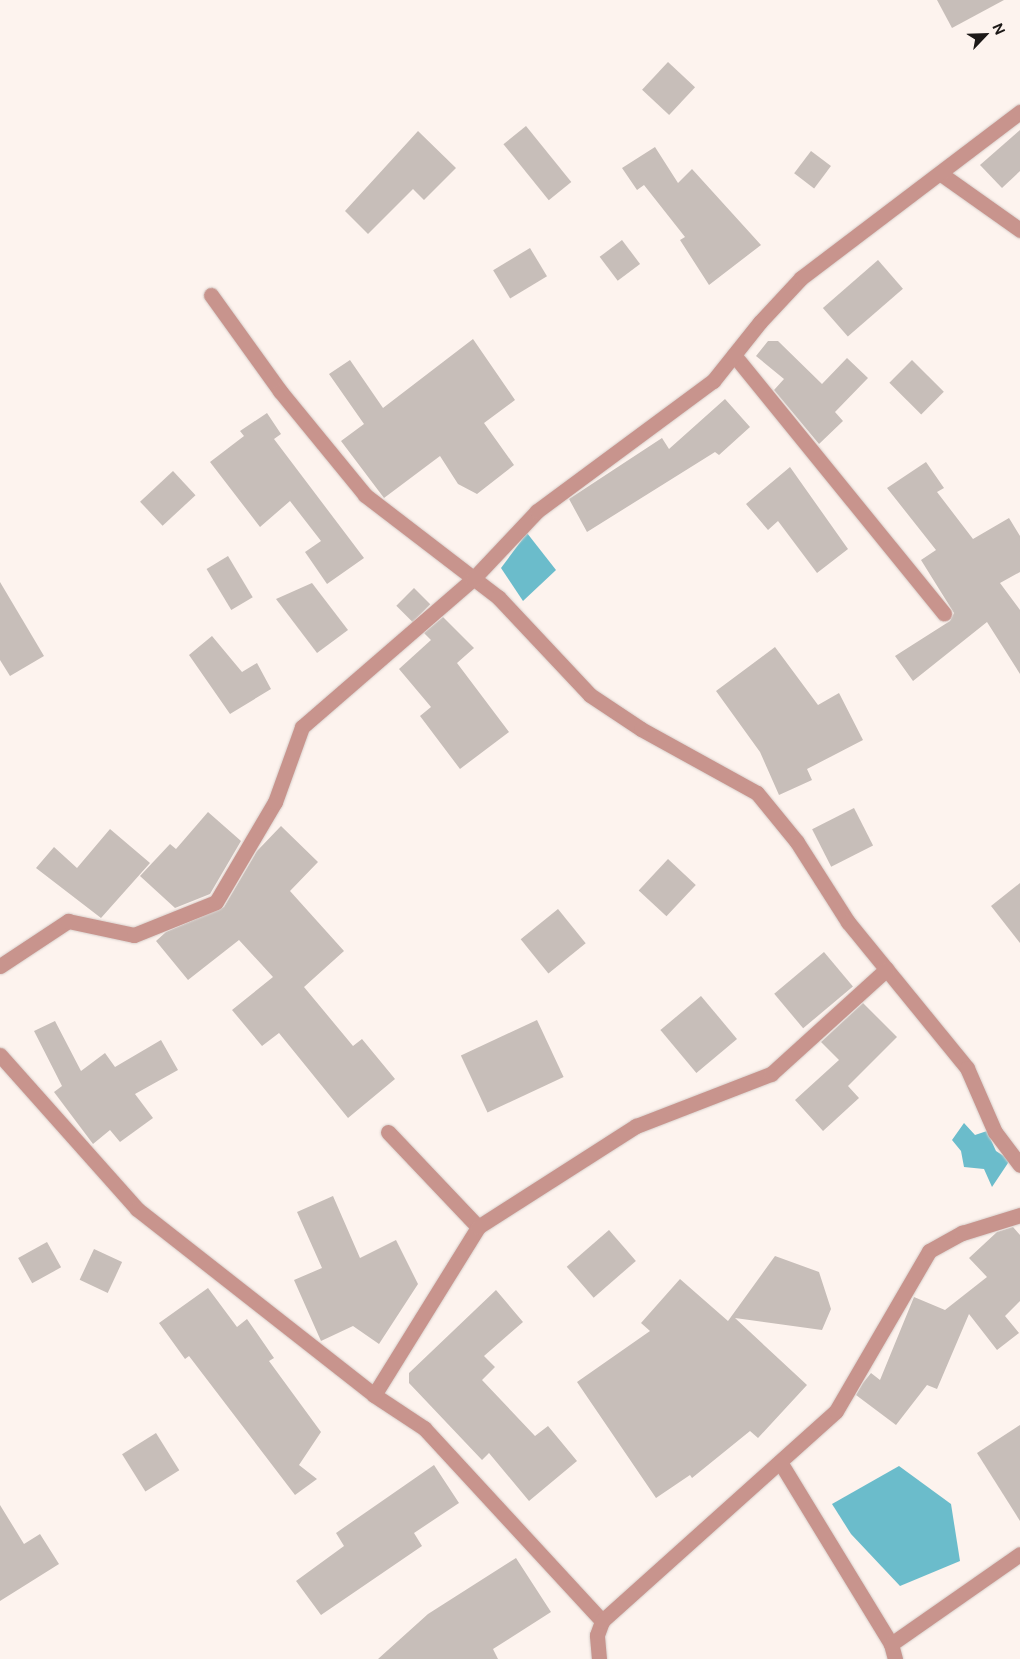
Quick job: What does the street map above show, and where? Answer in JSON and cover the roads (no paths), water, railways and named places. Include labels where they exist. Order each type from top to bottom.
[{"type":"street","points":[[0,966],[68,921],[134,935],[216,902],[275,802],[302,727],[473,579],[537,511],[713,381],[801,278],[941,174],[1020,112]]},
{"type":"street","points":[[941,174],[1020,230]]},
{"type":"street","points":[[210,295],[280,391],[365,495],[498,597],[590,695],[641,729],[757,793],[796,842],[848,922],[967,1068],[995,1132],[1020,1165]]},
{"type":"street","points":[[734,355],[944,613]]},
{"type":"street","points":[[374,1395],[478,1227],[636,1126],[771,1074],[887,969]]},
{"type":"street","points":[[0,1055],[138,1209],[374,1395],[424,1428],[602,1621]]},
{"type":"street","points":[[388,1132],[478,1227]]},
{"type":"street","points":[[599,1659],[597,1635],[602,1621],[836,1411],[929,1252],[962,1233],[1020,1215]]},
{"type":"street","points":[[780,1462],[890,1644],[895,1659]]},
{"type":"street","points":[[890,1644],[1020,1554]]},
{"type":"water","points":[[527,533],[556,570],[523,601],[501,568]]},
{"type":"water","points":[[964,1123],[975,1135],[987,1131],[996,1151],[1010,1160],[992,1187],[984,1169],[964,1167],[961,1151],[952,1140]]},
{"type":"water","points":[[899,1466],[951,1504],[960,1561],[900,1586],[851,1534],[832,1504]]}]
